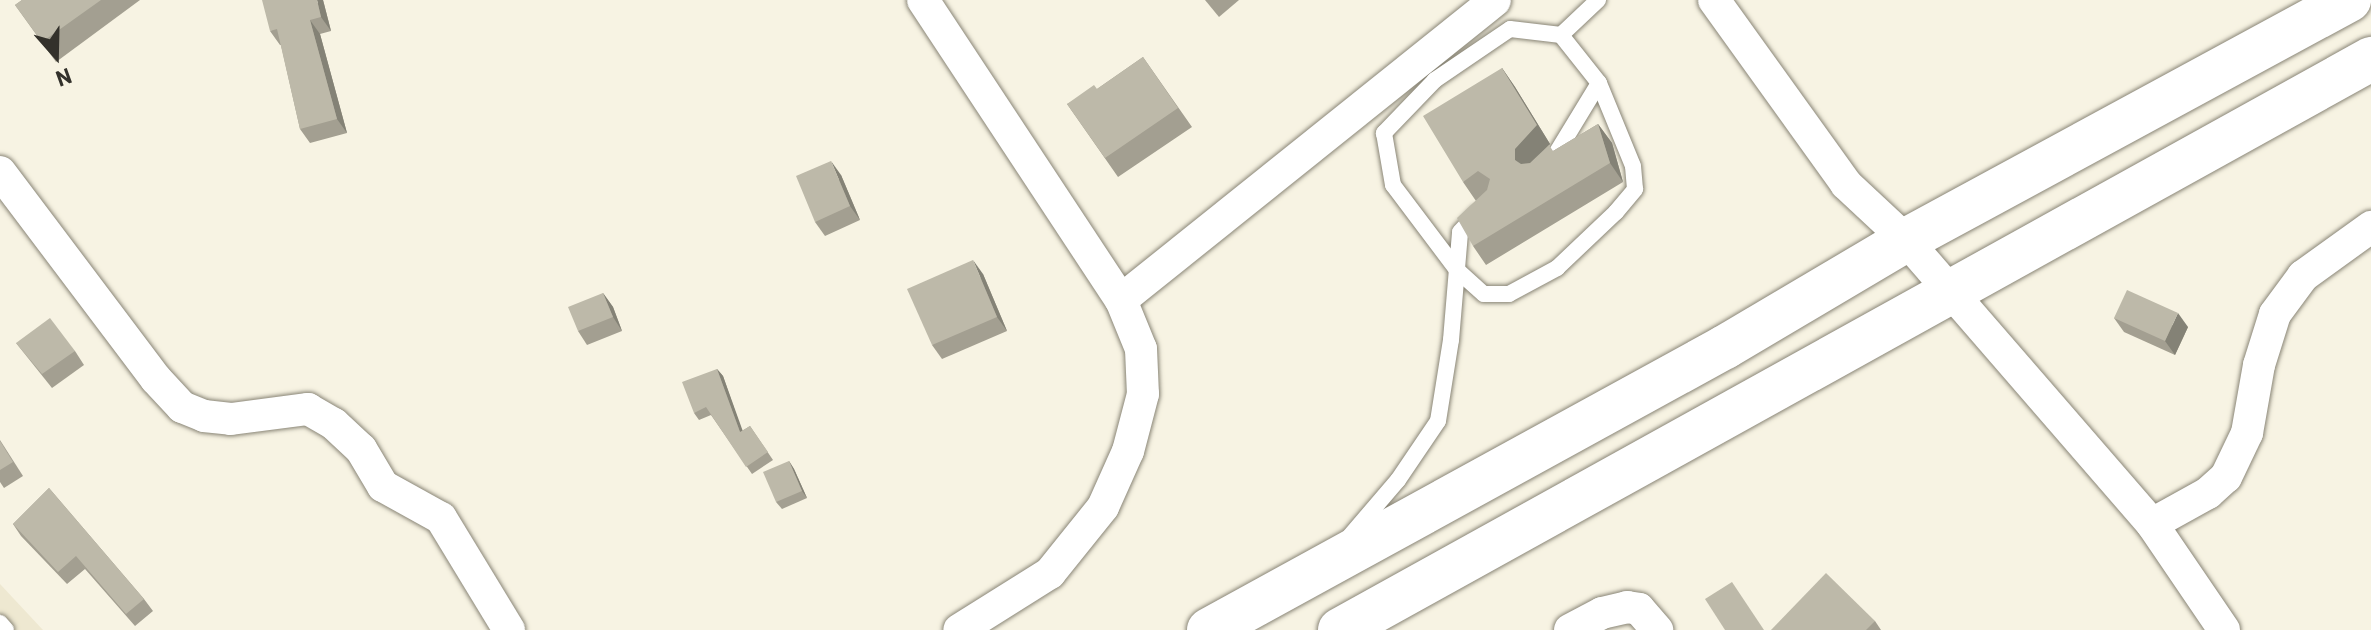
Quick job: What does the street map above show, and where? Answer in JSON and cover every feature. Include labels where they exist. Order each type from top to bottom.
[{"type":"main road","points":[[1209,630],[1725,347],[1906,240],[2349,0]]},
{"type":"main road","points":[[1340,630],[2371,59]]},
{"type":"street","points":[[923,0],[1121,300],[1141,349],[1143,394],[1128,451],[1103,507],[1050,573],[959,630]]},
{"type":"street","points":[[1121,300],[1495,0]]},
{"type":"street","points":[[1714,0],[1846,184],[1906,240],[2152,524],[2224,630]]},
{"type":"street","points":[[0,172],[156,379],[182,407],[204,416],[231,419],[308,409],[334,424],[361,449],[383,486],[441,518],[509,630]]},
{"type":"street","points":[[2152,524],[2208,493],[2226,477],[2247,433],[2259,365],[2275,314],[2303,276],[2371,227]]},
{"type":"street","points":[[1570,630],[1602,613],[1627,607],[1648,616],[1657,630]]},
{"type":"lane","points":[[1561,35],[1598,0]]},
{"type":"lane","points":[[1510,29],[1561,35],[1599,83],[1633,166],[1635,189],[1616,212],[1557,268],[1509,294],[1484,294],[1457,270],[1393,185],[1384,133],[1435,80],[1510,29]]},
{"type":"lane","points":[[1538,173],[1549,165],[1599,83]]},
{"type":"lane","points":[[1323,567],[1398,480],[1438,421],[1460,232],[1493,201]]},
{"type":"lane","points":[[0,623],[6,630]]},
{"type":"shaded area","points":[[0,584],[43,630],[0,630]]},
{"type":"building","points":[[22,0],[101,0],[42,42],[15,5]]},
{"type":"building","points":[[262,0],[317,0],[321,17],[310,20],[337,119],[300,129],[277,29],[270,31]]},
{"type":"building","points":[[1143,57],[1178,108],[1105,158],[1067,104],[1094,85],[1097,89]]},
{"type":"building","points":[[1502,68],[1537,125],[1515,149],[1515,160],[1521,164],[1530,163],[1549,145],[1553,151],[1598,124],[1610,163],[1473,246],[1457,218],[1487,190],[1490,179],[1478,171],[1463,182],[1423,116]]},
{"type":"building","points":[[831,161],[850,206],[815,222],[796,176]]},
{"type":"building","points":[[973,260],[997,317],[932,345],[907,289]]},
{"type":"building","points":[[2127,290],[2178,313],[2165,341],[2114,318]]},
{"type":"building","points":[[603,293],[613,317],[578,331],[568,307]]},
{"type":"building","points":[[50,318],[75,351],[42,374],[16,343]]},
{"type":"building","points":[[717,369],[740,432],[750,426],[768,452],[746,467],[706,407],[694,413],[682,382]]},
{"type":"building","points":[[0,441],[13,462],[0,470]]},
{"type":"building","points":[[789,461],[802,491],[776,502],[763,472]]},
{"type":"building","points":[[49,488],[144,599],[126,614],[76,556],[58,572],[13,524]]},
{"type":"building","points":[[1826,573],[1875,621],[1866,630],[1771,630]]},
{"type":"building","points":[[1732,582],[1764,630],[1725,630],[1705,599]]}]
